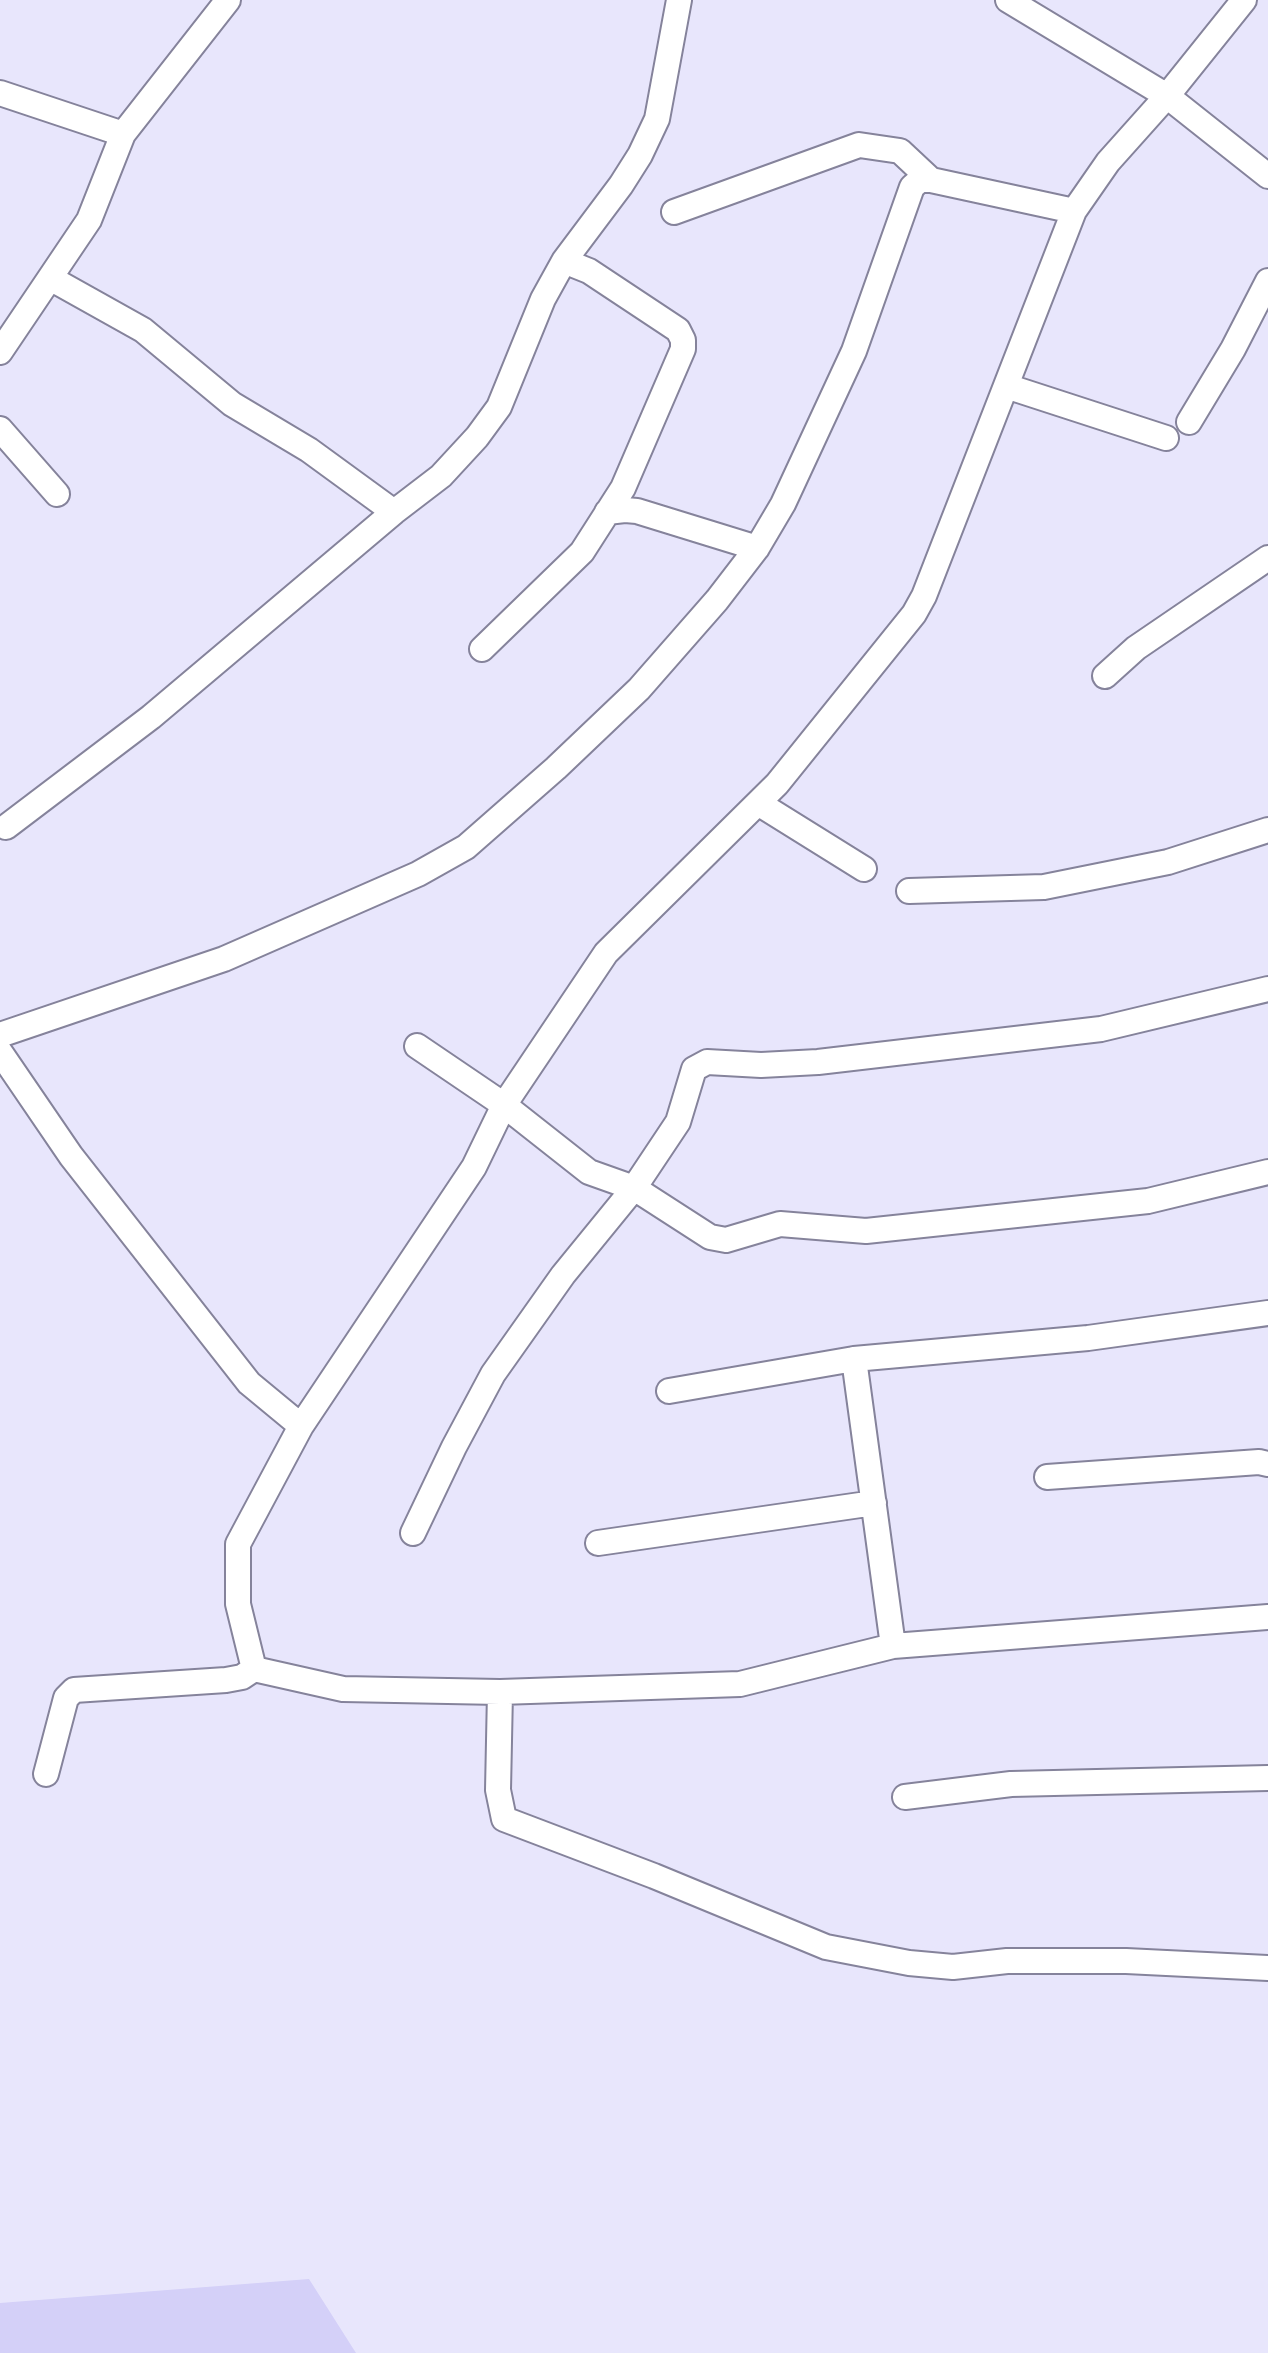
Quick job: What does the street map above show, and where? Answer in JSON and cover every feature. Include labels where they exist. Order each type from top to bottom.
[{"type":"street","points":[[0,352],[8,323],[50,278],[89,220],[123,134],[228,0]]},
{"type":"street","points":[[6,827],[151,716],[394,512],[441,476],[477,437],[499,407],[543,299],[564,261],[621,185],[640,155],[657,119],[678,0]]},
{"type":"street","points":[[1008,0],[1167,96],[1268,176]]},
{"type":"street","points":[[254,1669],[238,1604],[238,1544],[301,1426],[474,1167],[504,1105],[615,943],[777,784],[914,614],[924,596],[1074,211],[1108,163],[1167,96],[1244,0]]},
{"type":"street","points":[[0,93],[123,134]]},
{"type":"street","points":[[674,212],[859,145],[900,151],[931,180]]},
{"type":"street","points":[[0,1035],[224,959],[418,874],[466,847],[556,768],[639,689],[717,600],[757,548],[783,504],[854,351],[912,187],[920,180],[931,180],[1074,211]]},
{"type":"street","points":[[482,649],[582,552],[623,488],[683,349],[683,340],[678,330],[589,271],[564,261]]},
{"type":"street","points":[[50,278],[143,330],[232,404],[309,450],[394,512]]},
{"type":"street","points":[[1189,422],[1233,349],[1268,281]]},
{"type":"street","points":[[1006,386],[1166,438]]},
{"type":"street","points":[[0,429],[57,494]]},
{"type":"street","points":[[607,512],[637,511],[757,548]]},
{"type":"street","points":[[1105,676],[1136,648],[1268,558]]},
{"type":"street","points":[[758,803],[864,869]]},
{"type":"street","points":[[909,891],[1044,887],[1168,862],[1268,830]]},
{"type":"street","points":[[413,1533],[493,1374],[563,1275],[634,1188],[678,1122],[694,1069],[708,1062],[761,1065],[818,1062],[1101,1029],[1268,989]]},
{"type":"street","points":[[417,1046],[504,1105],[590,1172],[634,1188],[710,1237],[726,1240],[780,1224],[866,1231],[1148,1201],[1268,1172]]},
{"type":"street","points":[[0,1052],[71,1156],[249,1383],[301,1426]]},
{"type":"street","points":[[669,1391],[854,1359],[1088,1338],[1268,1313]]},
{"type":"street","points":[[854,1359],[893,1646]]},
{"type":"street","points":[[1047,1478],[1259,1462],[1268,1464]]},
{"type":"street","points":[[598,1543],[874,1503]]},
{"type":"street","points":[[46,1774],[66,1698],[74,1690],[226,1680],[242,1677],[254,1669],[343,1689],[500,1692],[740,1684],[893,1646],[1268,1617]]},
{"type":"street","points":[[500,1692],[498,1790],[504,1819],[654,1876],[826,1947],[909,1963],[953,1967],[1007,1961],[1126,1961],[1268,1968]]},
{"type":"street","points":[[905,1797],[1011,1784],[1268,1778]]},
{"type":"shaded area","points":[[309,2279],[356,2353],[0,2353],[0,2303]]}]
